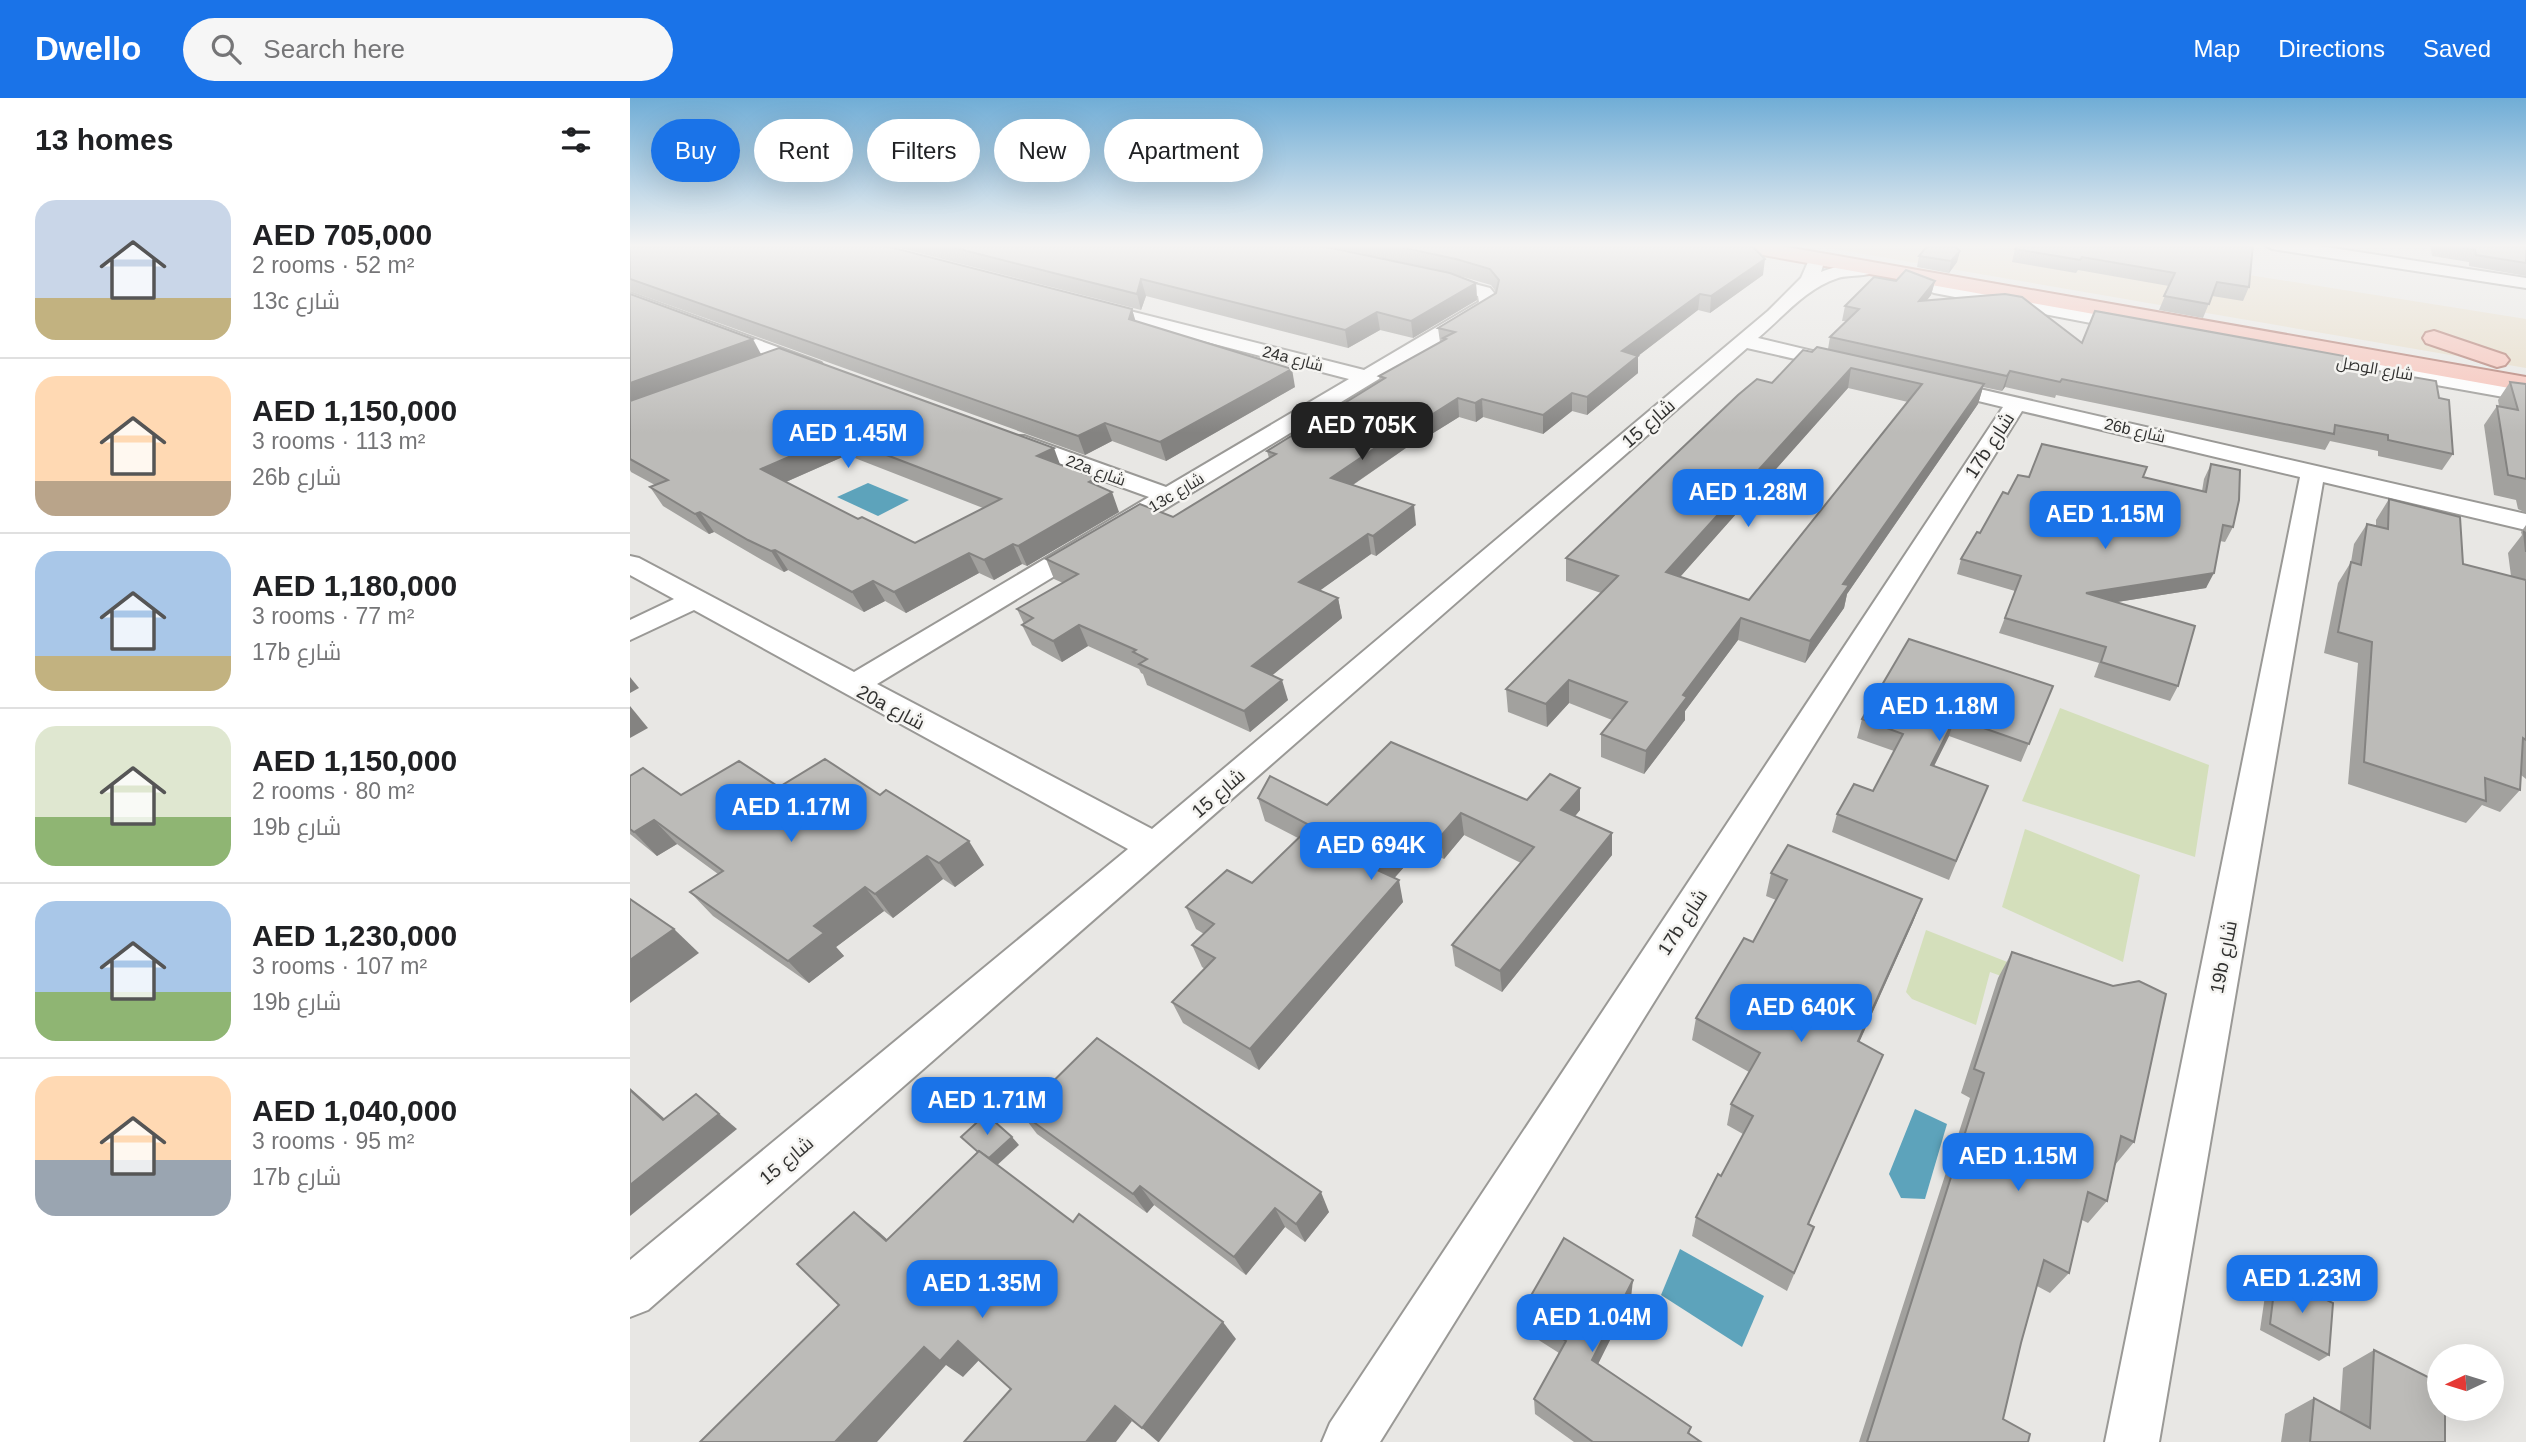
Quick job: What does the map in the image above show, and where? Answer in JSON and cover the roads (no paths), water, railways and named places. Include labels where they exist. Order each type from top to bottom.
[{"type":"main road","name":"شارع الوصل","points":[[2111,307],[2522,373]]},
{"type":"main road","name":"شارع الوصل","points":[[2150,307],[2522,373]]},
{"type":"main road","points":[[2434,338],[2522,373]]},
{"type":"street","points":[[653,307],[834,374]]},
{"type":"street","name":"24a شارع","points":[[1092,307],[1370,378]]},
{"type":"street","name":"13c شارع","points":[[852,686],[1486,307]]},
{"type":"street","name":"شارع 15","points":[[630,1292],[1155,847],[1742,341],[1772,307]]},
{"type":"street","name":"شارع الوصل","points":[[2038,307],[2526,395]]},
{"type":"street","points":[[1742,341],[1859,368]]},
{"type":"street","points":[[759,367],[787,357]]},
{"type":"street","name":"26b شارع","points":[[1911,379],[2526,522]]},
{"type":"street","name":"17b شارع","points":[[1349,1442],[2016,403]]},
{"type":"street","name":"22a شارع","points":[[998,434],[1168,496]]},
{"type":"street","name":"19b شارع","points":[[2132,1442],[2313,472]]},
{"type":"street","name":"20a شارع","points":[[630,564],[1155,847]]},
{"type":"street","points":[[630,631],[693,600]]},
{"type":"water","points":[[868,483],[909,500],[878,516],[837,497]]},
{"type":"water","points":[[1915,1109],[1947,1124],[1925,1199],[1901,1198],[1889,1174]]},
{"type":"water","points":[[1680,1249],[1764,1296],[1742,1347],[1661,1295]]}]
